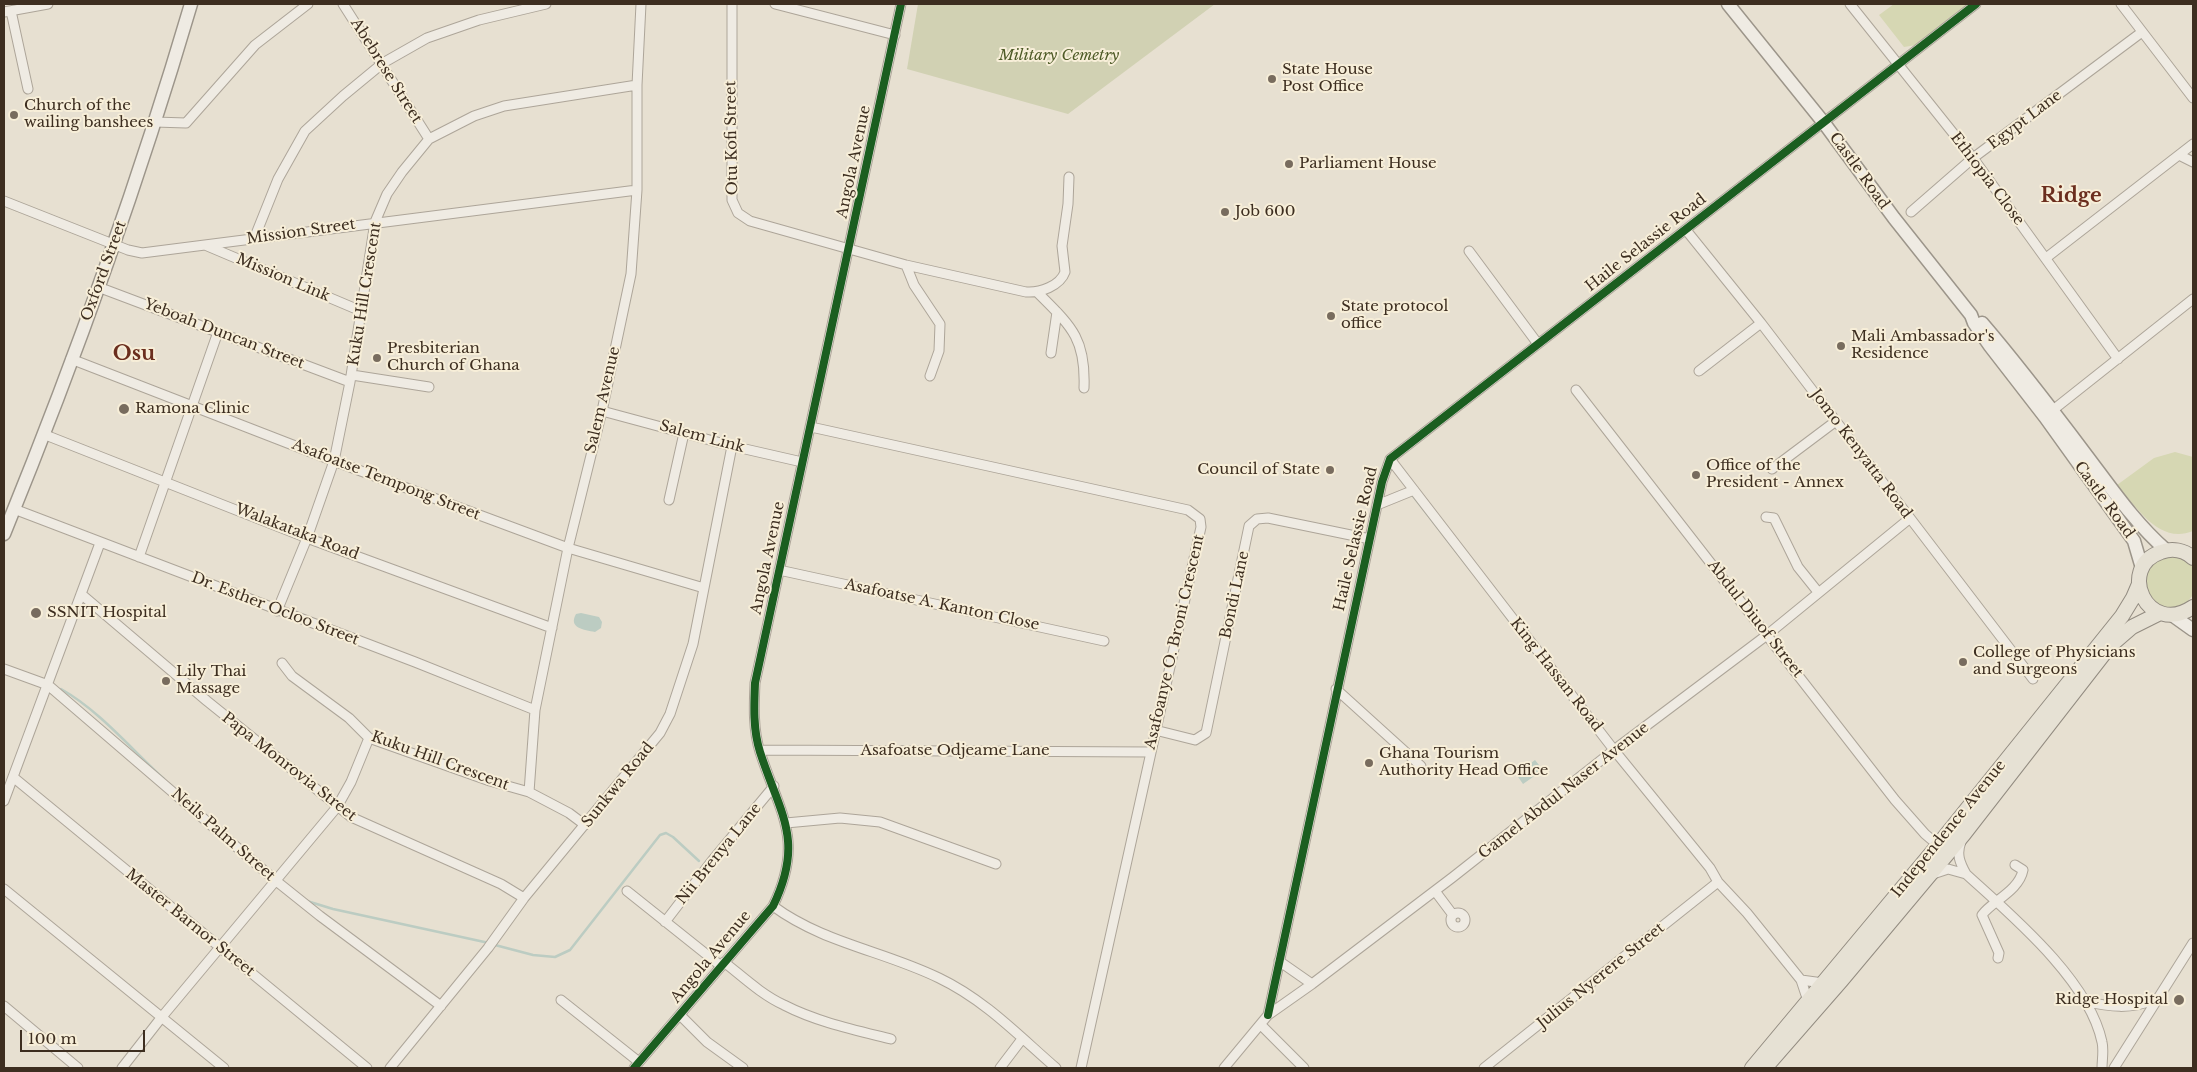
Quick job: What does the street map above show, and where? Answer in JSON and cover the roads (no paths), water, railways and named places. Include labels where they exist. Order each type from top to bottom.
[{"type":"main road","name":"Oxford Street","points":[[4,534],[115,244],[191,4]]},
{"type":"main road","name":"Castle Road","points":[[1728,4],[1824,123],[1894,218],[1971,315],[1974,323],[1990,346],[2134,541],[2142,568]]},
{"type":"main road","name":"Castle Road","points":[[1971,315],[1978,319],[1997,341],[2053,410],[2148,534],[2166,550]]},
{"type":"main road","points":[[2142,568],[2148,560],[2166,550],[2189,551]]},
{"type":"main road","name":"Independence Avenue","points":[[1752,1068],[1938,845],[2122,616],[2139,584],[2142,568]]},
{"type":"main road","points":[[2139,584],[2142,597],[2150,607],[2193,630]]},
{"type":"main road","name":"Independence Avenue","points":[[1765,1068],[1964,834],[2110,646],[2132,627],[2166,614],[2184,613],[2193,607]]},
{"type":"street","points":[[28,89],[7,11],[48,4]]},
{"type":"street","points":[[155,122],[186,123],[254,45],[308,4]]},
{"type":"street","name":"Abebrese Street","points":[[343,4],[429,139]]},
{"type":"street","points":[[254,239],[278,179],[305,130],[382,63],[427,38],[479,20],[546,4]]},
{"type":"street","name":"Salem Avenue","points":[[529,792],[535,710],[568,548],[602,411],[630,274],[637,190],[637,85],[641,4]]},
{"type":"street","name":"Otu Kofi Street","points":[[732,4],[732,200],[738,213],[750,221],[849,250],[1026,292],[1037,292]]},
{"type":"street","points":[[775,4],[895,35]]},
{"type":"street","name":"Angola Avenue","points":[[637,1065],[773,906],[782,887],[788,860],[789,843],[786,823],[760,750],[755,728],[755,683],[902,4]]},
{"type":"street","name":"Ethiopia Close","points":[[1850,4],[1973,158],[2118,359]]},
{"type":"street","name":"Haile Selassie Road","points":[[1268,1015],[1336,689],[1383,476],[1390,459],[1976,4]]},
{"type":"street","points":[[2121,4],[2193,98]]},
{"type":"street","name":"Egypt Lane","points":[[1911,212],[1973,158],[2142,32]]},
{"type":"street","name":"Kuku Hill Crescent","points":[[278,610],[307,538],[334,461],[351,379],[375,222],[387,194],[397,179],[429,139],[474,116],[504,106],[637,85]]},
{"type":"street","points":[[2046,258],[2193,144]]},
{"type":"street","points":[[2179,155],[2193,162]]},
{"type":"street","points":[[1069,177],[1068,204],[1062,246],[1064,276],[1050,287],[1037,292],[1072,329],[1085,364],[1084,388]]},
{"type":"street","name":"Mission Street","points":[[4,201],[128,250],[142,253],[637,190]]},
{"type":"street","name":"Jomo Kenyatta Road","points":[[1686,230],[1761,323],[2033,680]]},
{"type":"street","name":"Mission Link","points":[[205,245],[361,311]]},
{"type":"street","points":[[1469,251],[1538,344]]},
{"type":"street","points":[[906,265],[914,286],[940,324],[939,351],[930,376]]},
{"type":"street","name":"Yeboah Duncan Street","points":[[98,287],[351,379],[429,387]]},
{"type":"street","points":[[2053,410],[2193,300]]},
{"type":"street","points":[[1051,353],[1057,312]]},
{"type":"street","points":[[1699,371],[1761,323]]},
{"type":"street","points":[[139,557],[218,332]]},
{"type":"street","name":"Asafoatse Tempong Street","points":[[72,360],[334,461],[568,548],[704,588]]},
{"type":"street","name":"Abdul Diuof Street","points":[[1576,390],[1895,800],[1925,834],[1938,845]]},
{"type":"street","name":"Salem Link","points":[[602,411],[732,446],[802,462]]},
{"type":"street","points":[[1772,469],[1836,421]]},
{"type":"street","name":"Asafoanye O. Broni Crescent","points":[[811,427],[1188,510],[1196,514],[1200,519],[1201,527],[1081,1068]]},
{"type":"street","points":[[670,500],[684,433]]},
{"type":"street","name":"Walakataka Road","points":[[43,434],[307,538],[552,628]]},
{"type":"street","name":"Sunkwa Road","points":[[390,1068],[491,944],[524,898],[660,733],[670,714],[693,644],[732,446]]},
{"type":"street","name":"King Hassan Road","points":[[1390,459],[1614,750],[1710,868],[1718,882],[1747,913],[1801,980],[1808,1001]]},
{"type":"street","name":"Haile Selassie Road","points":[[1377,505],[1414,490]]},
{"type":"street","name":"Dr. Esther Ocloo Street","points":[[14,509],[406,658],[535,710]]},
{"type":"street","points":[[1766,517],[1774,518],[1798,568],[1818,592]]},
{"type":"street","name":"Bondi Lane","points":[[1156,730],[1195,740],[1206,733],[1249,526],[1257,519],[1268,518],[1370,539]]},
{"type":"street","name":"Gamel Abdul Naser Avenue","points":[[1224,1068],[1268,1015],[1435,891],[1614,750],[1767,635],[1909,519]]},
{"type":"street","points":[[4,801],[100,543]]},
{"type":"street","name":"Asafoatse A. Kanton Close","points":[[779,570],[1104,641]]},
{"type":"street","name":"Papa Monrovia Street","points":[[81,594],[207,702],[337,808],[370,827],[501,884],[524,898]]},
{"type":"street","name":"Kuku Hill Crescent","points":[[282,663],[292,676],[349,718],[369,738],[490,781],[529,792],[569,813],[586,825]]},
{"type":"street","name":"Neils Palm Street","points":[[4,670],[48,685],[320,916],[441,1006]]},
{"type":"street","points":[[1336,689],[1421,766]]},
{"type":"street","points":[[122,1068],[161,1018],[337,808],[351,782],[369,738]]},
{"type":"street","name":"Asafoatse Odjeame Lane","points":[[760,750],[1151,752]]},
{"type":"street","name":"Master Barnor Street","points":[[13,777],[126,871],[221,946],[367,1068]]},
{"type":"street","name":"Nii Brenya Lane","points":[[665,922],[711,862],[774,786]]},
{"type":"street","points":[[786,823],[840,818],[880,822],[996,864]]},
{"type":"street","points":[[1964,834],[1958,848],[1958,856],[1966,874],[2037,938],[2084,1001],[2096,1023],[2102,1044],[2102,1068]]},
{"type":"street","points":[[1998,958],[1999,953],[1995,943],[1981,918],[1982,913],[1997,903],[2023,873],[2022,868],[2015,865]]},
{"type":"street","points":[[1930,875],[1948,869],[1966,874]]},
{"type":"street","name":"Julius Nyerere Street","points":[[1484,1068],[1718,882]]},
{"type":"street","points":[[4,889],[224,1068]]},
{"type":"street","points":[[627,891],[665,922],[784,1006],[835,1024],[890,1039]]},
{"type":"street","points":[[1435,891],[1453,915]]},
{"type":"street","points":[[773,906],[804,927],[911,966],[950,984],[987,1008],[1056,1068]]},
{"type":"street","points":[[2114,1068],[2193,943]]},
{"type":"street","points":[[1279,961],[1312,984]]},
{"type":"street","points":[[1801,980],[1823,983]]},
{"type":"street","points":[[2084,1001],[2118,1008],[2143,1005],[2158,999]]},
{"type":"street","points":[[561,1000],[637,1065]]},
{"type":"street","points":[[4,1006],[78,1068]]},
{"type":"street","points":[[680,1015],[707,1042],[743,1068]]},
{"type":"street","points":[[1261,1025],[1304,1068]]},
{"type":"street","points":[[1000,1068],[1022,1038]]},
{"type":"waterway","points":[[1413,496],[1472,572]]},
{"type":"waterway","points":[[1501,610],[1583,717]]},
{"type":"waterway","points":[[61,689],[102,719],[164,779]]},
{"type":"waterway","points":[[495,945],[533,955],[555,957],[570,950],[660,835],[666,833],[673,837],[699,861]]},
{"type":"waterway","points":[[307,901],[333,909],[489,943]]},
{"type":"place","name":"State House Post Office","points":[[1272,79]]},
{"type":"place","name":"Church of the wailing banshees","points":[[14,115]]},
{"type":"place","name":"Parliament House","points":[[1289,164]]},
{"type":"place","name":"Job 600","points":[[1225,212]]},
{"type":"place","name":"State protocol office","points":[[1331,316]]},
{"type":"place","name":"Mali Ambassador's Residence","points":[[1841,346]]},
{"type":"place","name":"Presbiterian Church of Ghana","points":[[377,358]]},
{"type":"place","name":"Ramona Clinic","points":[[124,409]]},
{"type":"place","name":"Council of State","points":[[1330,470]]},
{"type":"place","name":"Office of the President - Annex","points":[[1696,475]]},
{"type":"place","name":"SSNIT Hospital","points":[[36,613]]},
{"type":"place","name":"College of Physicians and Surgeons","points":[[1963,662]]},
{"type":"place","name":"Lily Thai Massage","points":[[166,681]]},
{"type":"place","name":"Ghana Tourism Authority Head Office","points":[[1369,763]]},
{"type":"place","name":"Ridge Hospital","points":[[2179,1000]]},
{"type":"district","name":"Ridge","points":[[2071,196]]},
{"type":"district","name":"Osu","points":[[134,354]]},
{"type":"park label","name":"Military Cemetry","points":[[1059,56]]}]
